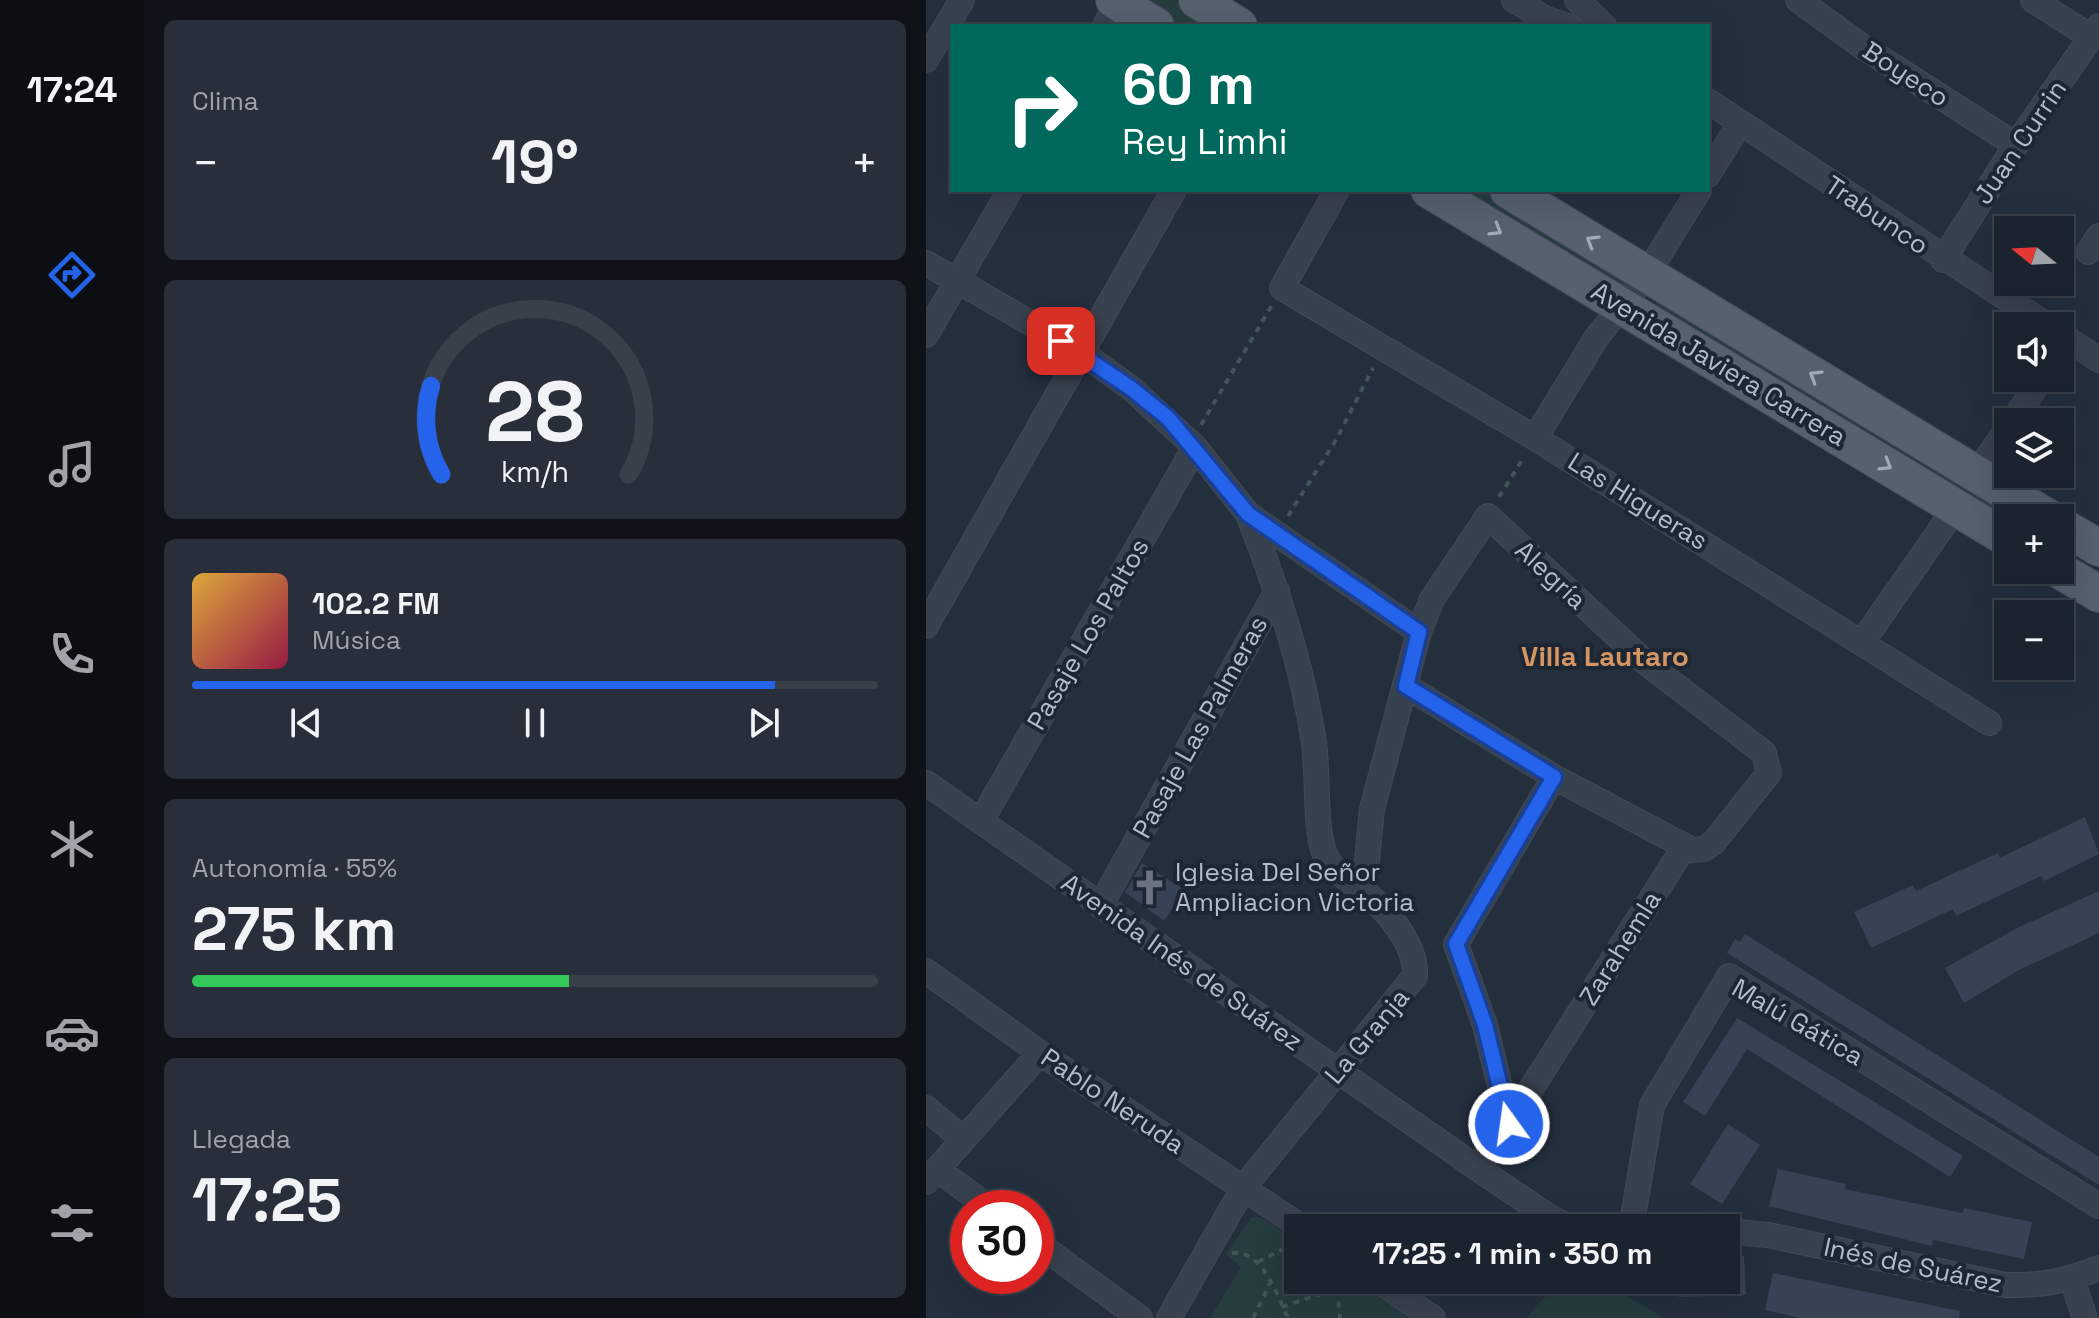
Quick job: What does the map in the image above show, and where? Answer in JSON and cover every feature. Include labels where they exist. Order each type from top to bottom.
[{"type":"main road","points":[[1197,0],[1236,24]]},
{"type":"main road","points":[[1114,7],[1152,24]]},
{"type":"main road","name":"Avenida Javiera Carrera","points":[[1432,192],[1994,530]]},
{"type":"main road","name":"Avenida Javiera Carrera","points":[[1511,192],[2026,504]]},
{"type":"main road","points":[[2074,533],[2099,548]]},
{"type":"main road","points":[[2074,579],[2099,594]]},
{"type":"street","points":[[926,60],[962,0]]},
{"type":"street","points":[[1514,0],[1544,18],[1562,24]]},
{"type":"street","points":[[1577,0],[1602,24]]},
{"type":"street","name":"Boyeco","points":[[1798,0],[1863,47],[2016,145]]},
{"type":"street","points":[[2033,0],[2095,32]]},
{"type":"street","name":"Juan Currin","points":[[1943,260],[2016,145],[2095,32]]},
{"type":"street","name":"Trabunco","points":[[1710,102],[2021,312]]},
{"type":"street","points":[[1710,172],[1740,123]]},
{"type":"street","points":[[926,335],[1009,192]]},
{"type":"street","points":[[926,626],[1173,192]]},
{"type":"street","points":[[1282,288],[1336,192]]},
{"type":"street","points":[[1535,438],[1621,304],[1647,274],[1698,192]]},
{"type":"street","points":[[926,263],[1081,352],[1132,389],[1195,447],[1248,514],[1419,632]]},
{"type":"street","name":"Las Higueras","points":[[1282,288],[1535,438],[1863,641],[1989,723]]},
{"type":"street","name":"Trabunco","points":[[2074,346],[2099,360]]},
{"type":"street","name":"Pasaje Los Paltos","points":[[981,821],[1195,447]]},
{"type":"street","points":[[1976,474],[1994,448]]},
{"type":"street","points":[[1863,641],[1956,507]]},
{"type":"street","name":"La Granja","points":[[1169,1318],[1244,1187],[1415,976],[1415,962],[1396,926],[1364,891],[1335,871],[1324,853],[1314,745],[1300,665],[1248,514]]},
{"type":"street","points":[[1364,891],[1372,809],[1419,632],[1432,599],[1488,516]]},
{"type":"street","name":"Alegría","points":[[1488,516],[1645,662],[1764,753],[1769,766],[1766,780],[1732,821],[1710,846],[1699,850],[1684,847]]},
{"type":"street","name":"Pasaje Las Palmeras","points":[[1100,906],[1277,591]]},
{"type":"street","points":[[1406,686],[1554,777],[1684,847]]},
{"type":"street","points":[[1509,1124],[1485,1025],[1456,944],[1554,777]]},
{"type":"street","name":"Avenida Inés de Suárez","points":[[926,783],[1477,1168]]},
{"type":"street","name":"Zarahemla","points":[[1477,1168],[1509,1124],[1684,847]]},
{"type":"street","name":"Pablo Neruda","points":[[926,971],[1040,1053],[1284,1215]]},
{"type":"street","name":"Malú Gática","points":[[1633,1214],[1652,1105],[1729,976],[2099,1206]]},
{"type":"street","points":[[958,1190],[931,1175],[1040,1053]]},
{"type":"street","points":[[926,1108],[963,1139]]},
{"type":"street","points":[[1477,1168],[1551,1214]]},
{"type":"street","name":"Inés de Suárez","points":[[1740,1232],[1768,1235],[2006,1285],[2036,1286],[2072,1279],[2099,1268]]},
{"type":"street","points":[[1054,1255],[1140,1318]]},
{"type":"street","points":[[2072,1279],[2085,1318]]},
{"type":"street","points":[[1398,1294],[1433,1318]]},
{"type":"path","points":[[1195,447],[1202,422],[1282,288]]},
{"type":"path","points":[[1275,533],[1336,440],[1383,348]]},
{"type":"path","points":[[1488,516],[1535,438]]},
{"type":"path","points":[[1258,1262],[1284,1251]]},
{"type":"path","points":[[1222,1257],[1243,1252],[1258,1262],[1288,1318]]},
{"type":"path","points":[[1253,1318],[1270,1283]]},
{"type":"path","points":[[1282,1307],[1322,1294]]},
{"type":"path","points":[[1336,1294],[1340,1318]]},
{"type":"green space","points":[[1153,0],[1174,0],[1212,24],[1170,24],[1148,10]]},
{"type":"green space","points":[[1446,192],[1484,192],[1629,278],[1618,294]]},
{"type":"green space","points":[[1661,294],[2010,504],[1994,504],[1994,510],[1651,313]]},
{"type":"green space","points":[[1252,1217],[1261,1217],[1284,1232],[1284,1294],[1379,1294],[1416,1318],[1210,1318],[1241,1267],[1226,1254]]},
{"type":"green space","points":[[1547,1294],[1623,1294],[1664,1318],[1526,1318]]},
{"type":"building","points":[[2085,817],[2099,854],[2044,881],[2041,876],[1956,916],[1953,909],[1871,948],[1854,912],[1913,885],[1916,891],[1998,853],[2000,858]]},
{"type":"building","name":"Iglesia Del Señor Ampliacion Victoria","points":[[1142,863],[1185,890],[1164,921],[1125,892]]},
{"type":"building","points":[[2099,891],[2099,933],[2019,970],[1964,1003],[1945,968],[2017,928]]},
{"type":"building","points":[[1745,934],[2099,1157],[2099,1185],[1727,953],[1735,939],[1740,942]]},
{"type":"building","points":[[1737,1018],[1963,1156],[1950,1177],[1747,1049],[1705,1116],[1683,1102]]},
{"type":"building","points":[[1728,1124],[1760,1145],[1722,1204],[1690,1184]]},
{"type":"building","points":[[1778,1169],[1846,1184],[1845,1189],[1962,1213],[1964,1208],[2032,1222],[2024,1259],[1933,1240],[1932,1246],[1769,1206]]},
{"type":"building","points":[[1740,1256],[1744,1256],[1746,1295],[1679,1297],[1679,1294],[1740,1294]]},
{"type":"building","points":[[1773,1273],[1960,1311],[1959,1318],[1800,1318],[1765,1310]]},
{"type":"place","name":"Iglesia Del Señor Ampliacion Victoria","points":[[1149,887]]},
{"type":"district","name":"Villa Lautaro","points":[[1605,656]]},
{"type":"route","points":[[1061,341],[1081,352],[1168,418],[1248,514],[1419,632],[1406,686],[1554,777],[1456,944],[1485,1025],[1509,1124]]}]
